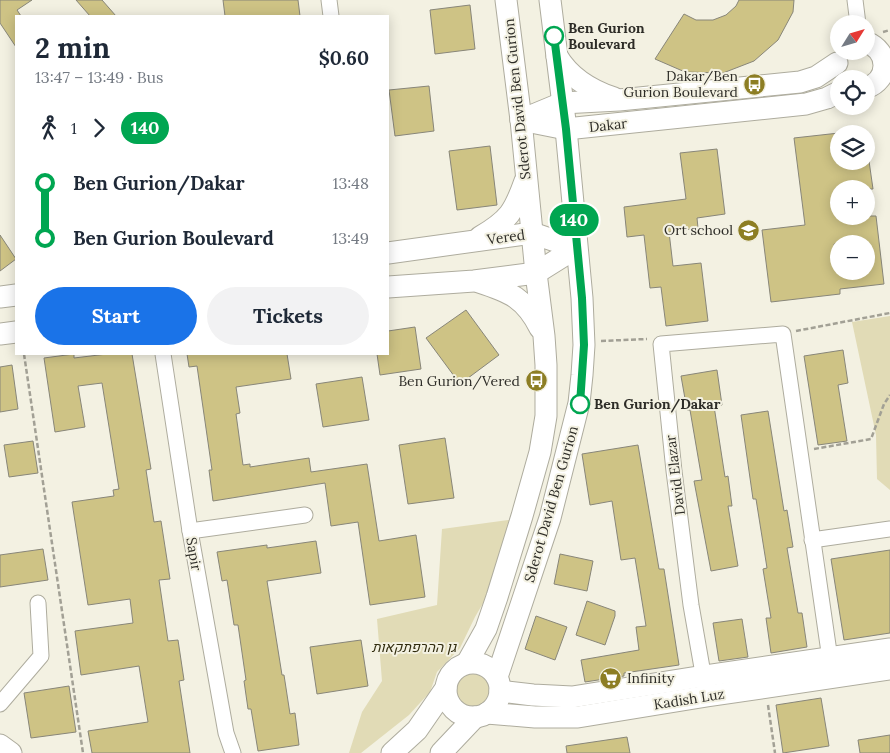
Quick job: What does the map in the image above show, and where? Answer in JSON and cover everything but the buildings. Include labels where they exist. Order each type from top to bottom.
[{"type":"main road","name":"Sderot David Ben Gurion","points":[[467,663],[486,629],[498,597],[540,452],[546,408],[544,336],[506,0]]},
{"type":"main road","name":"Sderot David Ben Gurion","points":[[499,684],[550,518],[580,404],[584,345],[582,298],[566,129],[550,0]]},
{"type":"main road","points":[[875,46],[887,67],[875,83]]},
{"type":"main road","points":[[556,54],[563,66],[574,78],[601,94],[618,100]]},
{"type":"main road","name":"Dakar","points":[[521,120],[562,103],[618,100],[800,82],[816,77],[839,64]]},
{"type":"main road","name":"Dakar","points":[[521,120],[566,129],[806,104],[830,96]]},
{"type":"main road","points":[[569,169],[586,138],[604,125]]},
{"type":"main road","points":[[474,241],[502,223],[510,215],[526,179]]},
{"type":"main road","name":"Vered","points":[[389,253],[532,233],[576,248]]},
{"type":"main road","points":[[389,287],[474,281],[536,273],[576,248]]},
{"type":"main road","points":[[474,281],[506,292],[516,298],[533,313],[544,336]]},
{"type":"main road","points":[[0,297],[15,295]]},
{"type":"main road","points":[[0,334],[15,332]]},
{"type":"main road","name":"Kadish Luz","points":[[481,715],[578,717],[705,686],[766,688],[890,649]]},
{"type":"main road","points":[[441,753],[481,715],[496,704],[499,684],[492,670],[476,662],[467,663],[459,666],[448,680],[446,688],[447,697],[451,705],[458,712],[466,716],[481,715]]},
{"type":"main road","name":"Kadish Luz","points":[[499,684],[533,695],[572,697],[705,686],[831,668],[890,669]]},
{"type":"main road","points":[[392,753],[417,730],[446,688]]},
{"type":"main road","points":[[0,744],[11,753]]},
{"type":"street","points":[[329,0],[331,15]]},
{"type":"street","points":[[855,0],[857,15]]},
{"type":"street","points":[[661,344],[782,334],[831,668]]},
{"type":"street","name":"David Elazar","points":[[661,344],[674,471],[690,595],[705,686]]},
{"type":"street","name":"Sapir","points":[[163,355],[190,531],[226,733],[233,753]]},
{"type":"street","points":[[190,531],[305,515]]},
{"type":"street","points":[[812,540],[890,529]]},
{"type":"street","points":[[0,704],[41,656],[38,603]]},
{"type":"path","points":[[782,334],[890,313]]},
{"type":"path","points":[[584,345],[604,340],[651,339],[661,344]]},
{"type":"path","points":[[24,355],[83,753]]},
{"type":"path","points":[[800,451],[870,439],[884,404],[890,395]]},
{"type":"path","points":[[766,688],[775,753]]},
{"type":"green space","points":[[890,316],[890,490],[877,479],[876,435],[852,322]]},
{"type":"green space","name":"גן ההרפתקאות","points":[[515,519],[489,593],[460,648],[437,672],[430,692],[409,715],[361,753],[349,753],[362,712],[382,681],[377,619],[437,605],[442,529]]},
{"type":"green space","points":[[473,672],[480,673],[486,677],[490,683],[490,697],[486,703],[480,707],[473,708],[466,707],[460,703],[456,697],[455,690],[456,683],[460,677],[466,673]]},
{"type":"bus line","name":"140","points":[[554,36],[566,129],[582,298],[584,345],[580,404]]},
{"type":"place","name":"Ben Gurion Boulevard","points":[[554,36]]},
{"type":"place","name":"Dakar/Ben Gurion Boulevard","points":[[754,84]]},
{"type":"place","name":"Ort school","points":[[749,230]]},
{"type":"place","name":"Ben Gurion/Vered","points":[[536,381]]},
{"type":"place","name":"Ben Gurion/Dakar","points":[[580,404]]},
{"type":"place","name":"Infinity","points":[[611,678]]}]
